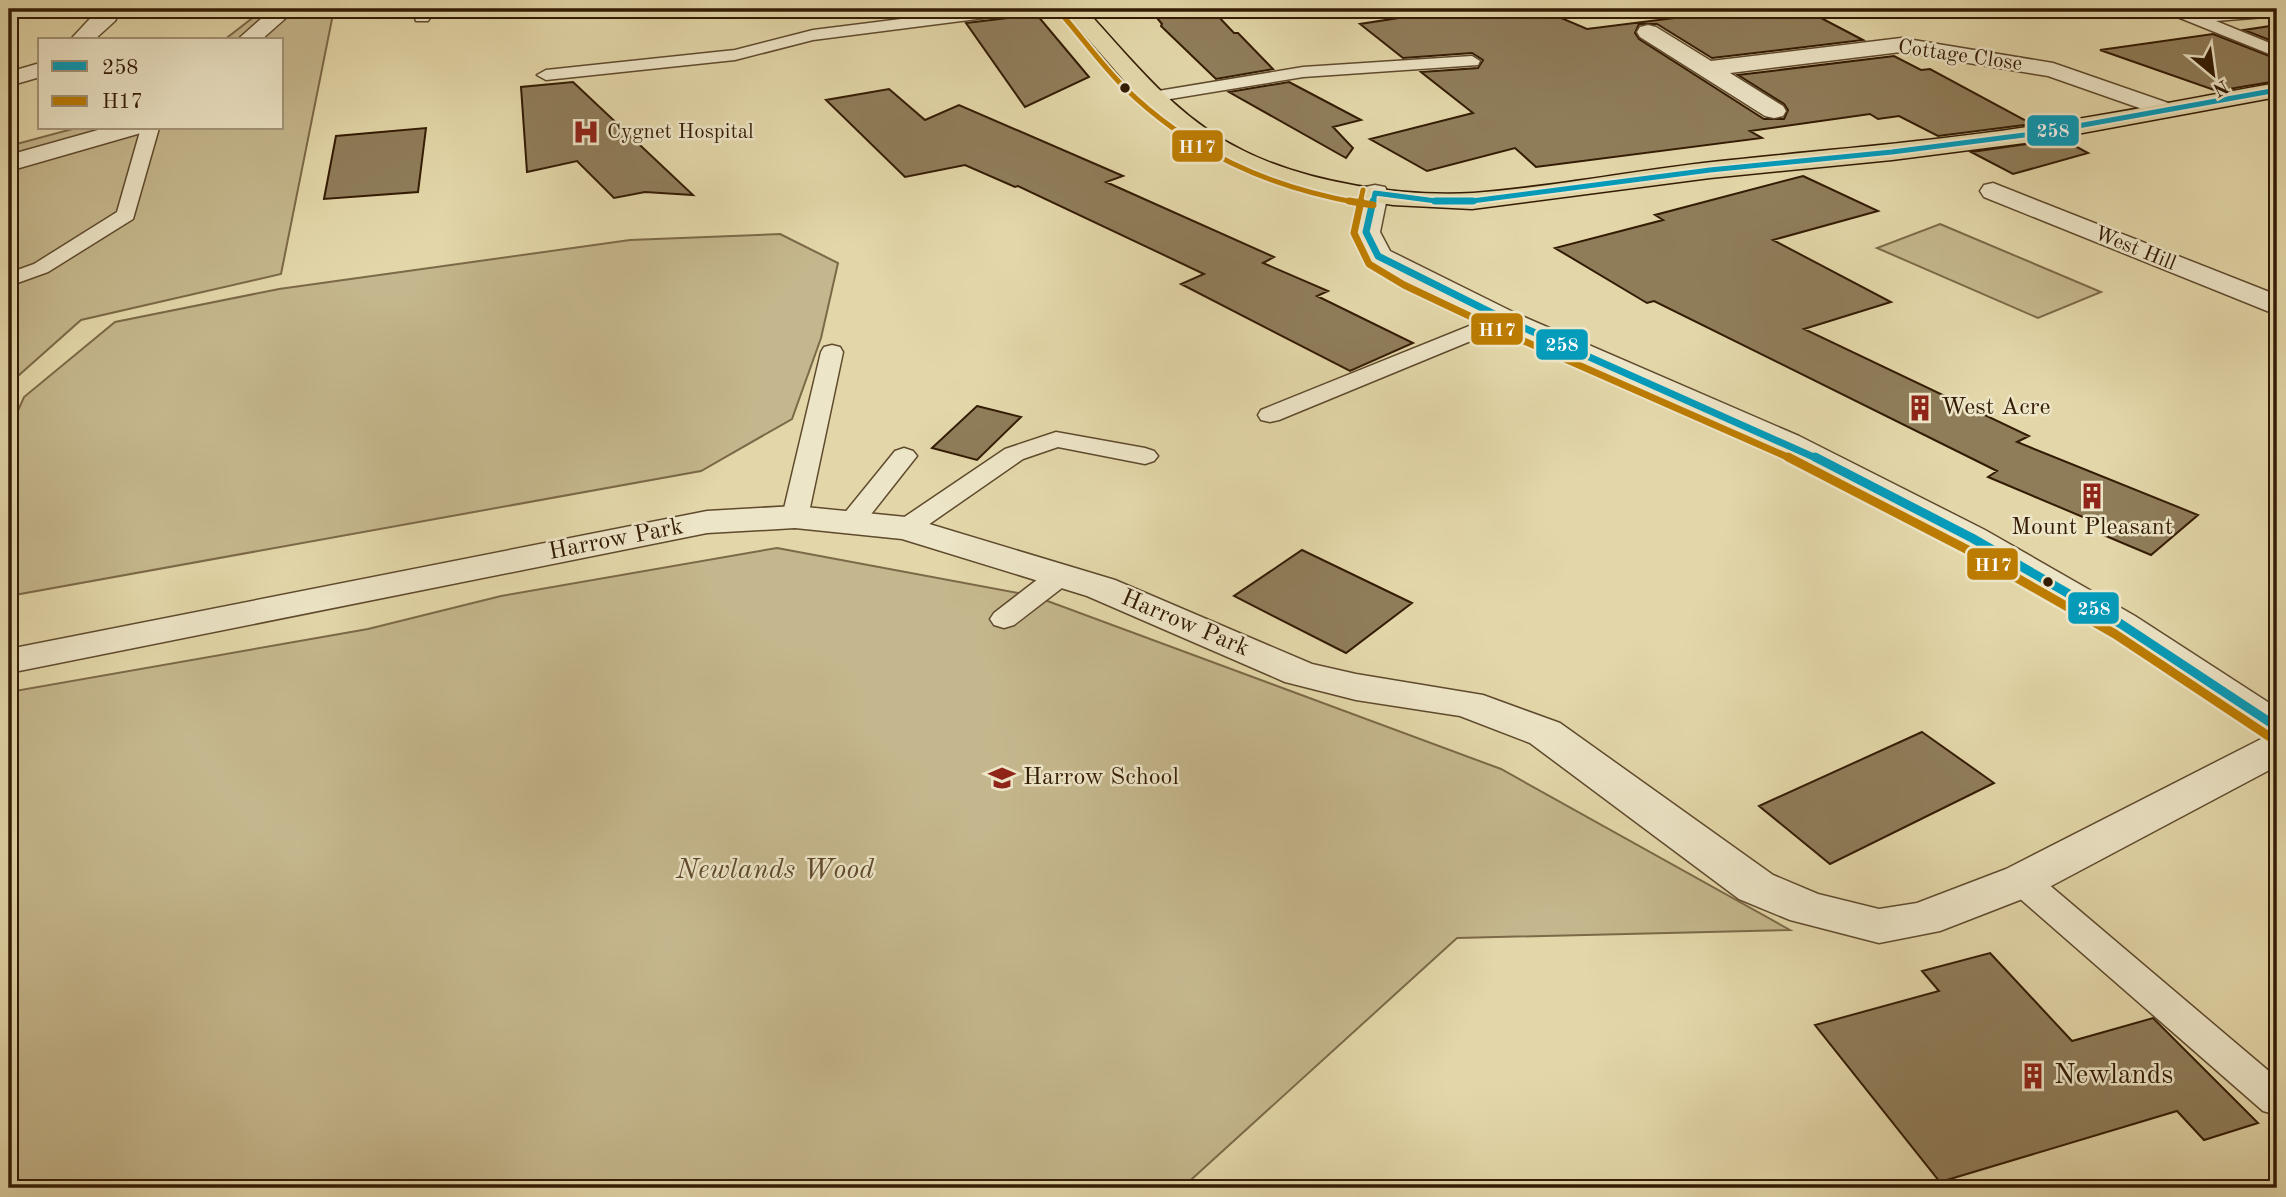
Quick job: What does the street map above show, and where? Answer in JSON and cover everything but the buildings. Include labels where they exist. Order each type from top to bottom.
[{"type":"main road","points":[[1073,9],[1152,97],[1188,130],[1248,164],[1285,177],[1320,185],[1436,201],[1472,201],[1710,170],[1892,152],[2039,133],[2277,90]]},
{"type":"street","points":[[9,10],[17,9]]},
{"type":"street","points":[[83,38],[107,16],[110,9]]},
{"type":"street","points":[[250,38],[285,9]]},
{"type":"street","points":[[1648,32],[1774,111]]},
{"type":"street","name":"Cottage Close","points":[[1707,69],[1900,45],[2053,70],[2165,110]]},
{"type":"street","points":[[9,79],[38,71]]},
{"type":"street","points":[[9,163],[125,130]]},
{"type":"street","name":"West Hill","points":[[1993,191],[2277,306]]},
{"type":"street","points":[[1376,193],[1366,232],[1378,256],[1410,275],[1787,443],[1972,538],[2121,624],[2277,727]]},
{"type":"street","name":"Harrow Park","points":[[9,661],[707,522],[795,516],[852,520],[906,528],[1101,588],[1300,673],[1356,687],[1468,704],[1545,733],[1756,887],[1807,908],[1880,926],[1923,919],[2022,881],[2277,748]]},
{"type":"lane","points":[[546,75],[735,54],[771,48],[813,35],[1016,9]]},
{"type":"lane","points":[[2171,9],[2277,52]]},
{"type":"lane","points":[[2195,19],[2277,11]]},
{"type":"lane","points":[[1152,97],[1303,72],[1392,64],[1472,61]]},
{"type":"lane","points":[[9,281],[41,268],[126,215],[149,130]]},
{"type":"lane","points":[[1270,415],[1504,319]]},
{"type":"lane","points":[[795,516],[832,352]]},
{"type":"lane","points":[[906,528],[1014,454],[1056,439],[1145,456]]},
{"type":"lane","points":[[852,520],[904,457]]},
{"type":"lane","points":[[1004,619],[1060,575]]},
{"type":"lane","points":[[2022,881],[2277,1100]]},
{"type":"green space","points":[[264,9],[334,9],[281,274],[81,320],[9,384],[9,146],[69,130],[284,130],[284,38],[227,38]]},
{"type":"green space","points":[[1940,224],[2101,292],[2038,318],[1877,248]]},
{"type":"green space","points":[[780,234],[838,263],[821,338],[792,419],[701,471],[9,596],[9,431],[24,397],[115,322],[279,289],[630,240]]},
{"type":"green space","name":"Newlands Wood","points":[[777,548],[1034,596],[1501,769],[1790,930],[1457,938],[1182,1188],[9,1188],[9,692],[368,629],[501,596]]},
{"type":"transit line","name":"H17","points":[[1064,17],[1123,86],[1151,112],[1208,153],[1269,181],[1336,199],[1373,205]]},
{"type":"transit line","name":"258","points":[[1375,193],[1436,201],[1472,201],[1710,170],[1892,152],[2039,133],[2277,90]]},
{"type":"transit line","name":"H17","points":[[1363,190],[1354,233],[1369,264],[1404,285],[1499,330],[1782,454],[1966,549],[2115,634],[2270,737]]},
{"type":"transit line","name":"258","points":[[1375,193],[1366,232],[1378,256],[1504,319],[1787,443],[1972,538],[2121,624],[2277,727]]},
{"type":"place","name":"Cygnet Hospital","points":[[586,132]]},
{"type":"place","name":"West Acre","points":[[1920,408]]},
{"type":"place","name":"Mount Pleasant","points":[[2092,496]]},
{"type":"place","name":"Harrow School","points":[[1002,778]]},
{"type":"place","name":"Newlands","points":[[2033,1076]]}]
